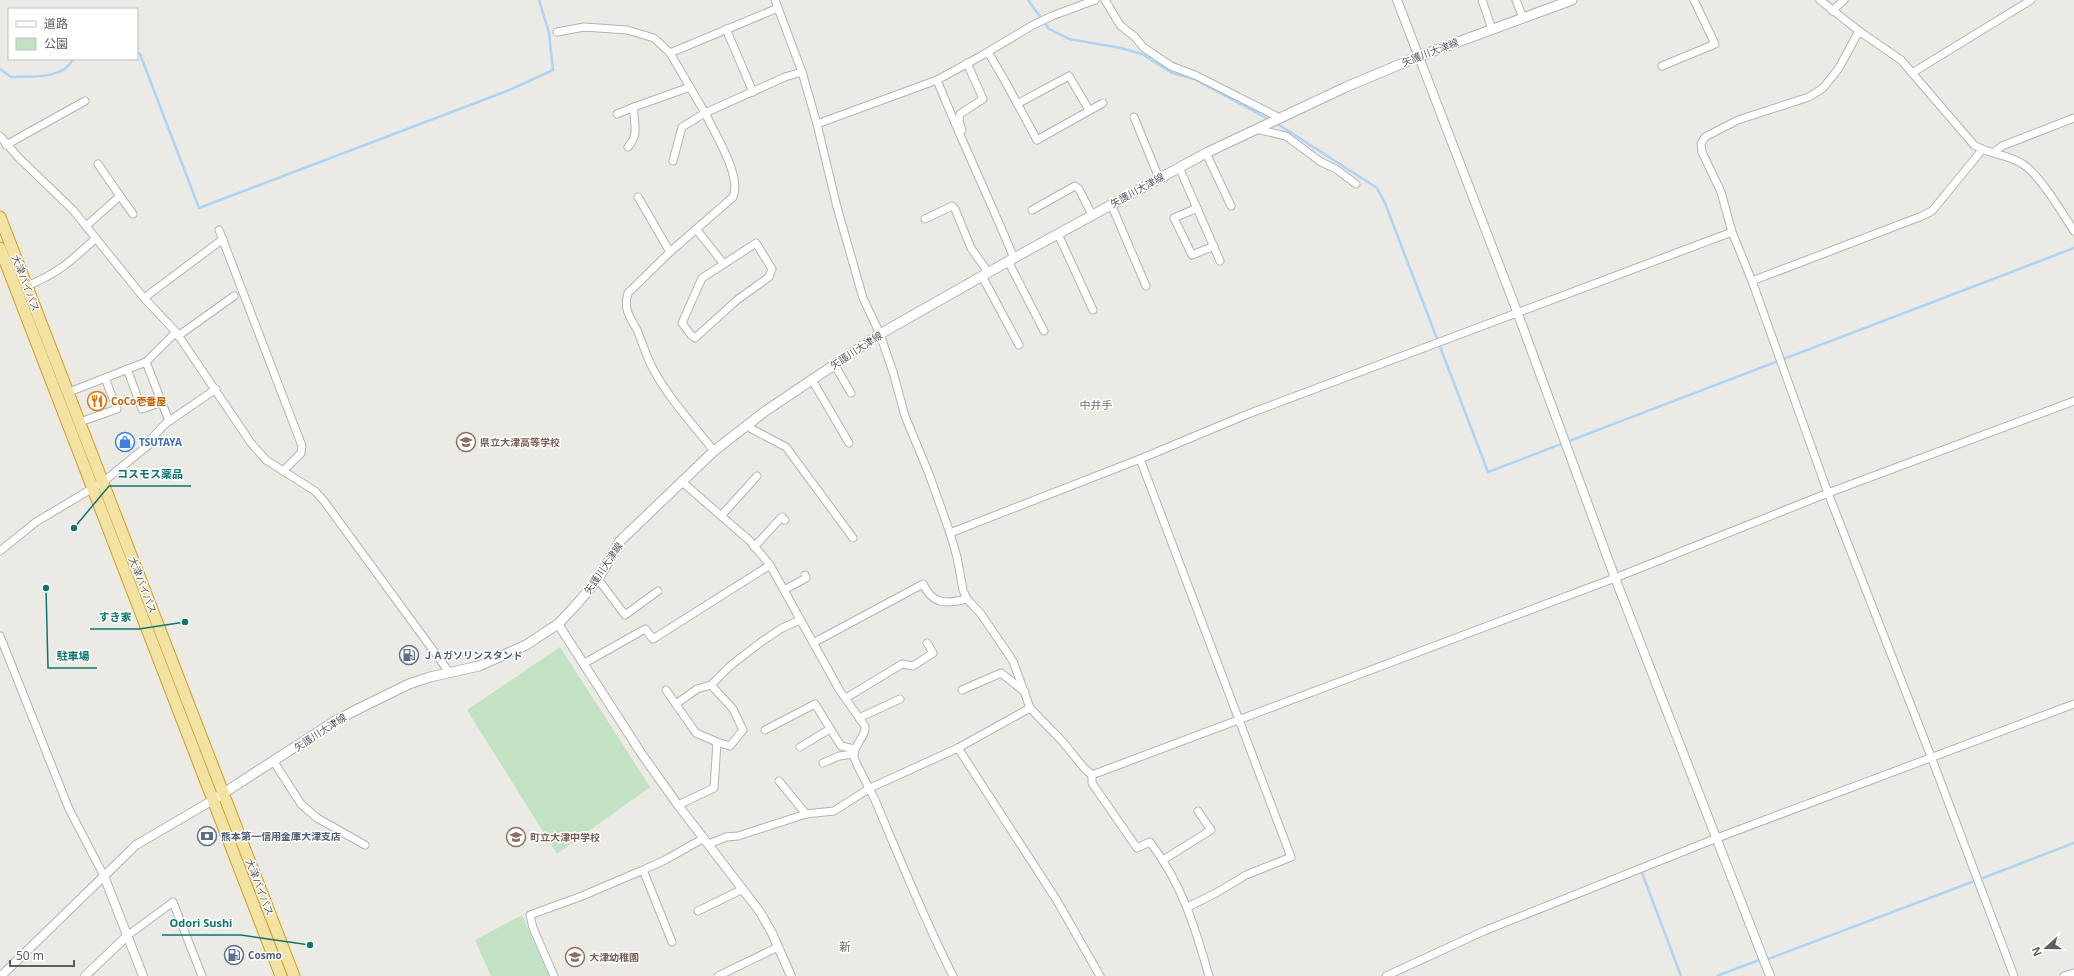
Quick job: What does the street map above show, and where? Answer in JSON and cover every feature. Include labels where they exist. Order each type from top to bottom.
[{"type":"highway","name":"大津バイパス","points":[[0,217],[4,236],[27,286],[104,482],[222,793],[294,976]]},
{"type":"highway","name":"大津バイパス","points":[[0,248],[280,976]]},
{"type":"main road","name":"矢護川大津線","points":[[213,800],[274,762],[335,721],[360,708],[409,684],[449,672],[479,666],[513,652],[558,624],[598,579],[620,541],[714,451],[746,426],[834,364],[880,334],[1011,259],[1206,152],[1420,56],[1572,0]]},
{"type":"street","points":[[775,0],[802,72],[817,124],[837,207],[863,298],[880,334],[893,372],[904,416],[929,474],[950,532],[967,599],[981,614],[1013,661],[1030,708],[1092,775],[1092,783],[1137,848],[1150,842],[1163,860],[1188,907],[1209,976]]},
{"type":"street","points":[[817,124],[937,80],[1033,25],[1095,0]]},
{"type":"street","points":[[1105,0],[1120,25],[1143,46],[1171,66],[1198,76],[1280,118]]},
{"type":"street","points":[[1398,0],[1518,314],[1615,578],[1770,976]]},
{"type":"street","points":[[1482,0],[1492,29]]},
{"type":"street","points":[[1516,0],[1523,18]]},
{"type":"street","points":[[1662,66],[1715,44],[1694,0]]},
{"type":"street","points":[[1820,0],[1832,11],[1901,60],[1974,145],[1982,150],[1994,152],[2028,167],[2059,207],[2074,231]]},
{"type":"street","points":[[1832,11],[1844,0]]},
{"type":"street","points":[[1912,73],[2031,0]]},
{"type":"street","points":[[670,53],[778,8]]},
{"type":"street","points":[[557,32],[584,27],[627,30],[654,38],[670,53],[705,114],[731,168],[736,191],[733,197],[670,252],[628,293],[626,301],[626,313],[637,330],[652,368],[682,411],[714,451]]},
{"type":"street","points":[[726,29],[753,92]]},
{"type":"street","points":[[1859,31],[1839,68],[1823,88],[1809,97],[1738,120],[1705,137],[1701,144],[1702,152],[1722,192],[1732,232],[1752,281],[1828,493],[1932,759],[2014,976]]},
{"type":"street","points":[[988,52],[1037,140],[1103,102]]},
{"type":"street","points":[[968,63],[983,99],[960,114],[959,121],[972,157]]},
{"type":"street","points":[[673,161],[682,127],[705,114],[753,92],[802,72]]},
{"type":"street","points":[[1017,104],[1069,76],[1089,110]]},
{"type":"street","points":[[937,80],[968,157],[988,196],[1011,259],[1044,331]]},
{"type":"street","points":[[617,114],[690,87]]},
{"type":"street","points":[[6,145],[85,102]]},
{"type":"street","points":[[628,147],[635,140],[636,134],[633,120],[634,107]]},
{"type":"street","points":[[1134,117],[1159,178]]},
{"type":"street","points":[[1994,152],[2002,146],[2074,118]]},
{"type":"street","points":[[1256,129],[1286,136],[1321,162],[1336,169],[1356,184]]},
{"type":"street","points":[[0,136],[6,145],[53,190],[86,226],[144,298],[177,334],[251,443],[266,460],[315,491],[324,501],[449,672]]},
{"type":"street","points":[[1752,281],[1922,216],[1932,210],[1982,150]]},
{"type":"street","points":[[1206,152],[1231,206]]},
{"type":"street","points":[[98,164],[133,214]]},
{"type":"street","points":[[1178,167],[1220,262]]},
{"type":"street","points":[[1032,210],[1075,186],[1079,189],[1092,215]]},
{"type":"street","points":[[86,226],[120,196]]},
{"type":"street","points":[[638,197],[670,252]]},
{"type":"street","points":[[1111,204],[1146,286]]},
{"type":"street","points":[[925,219],[952,206],[955,209],[971,248],[1020,345]]},
{"type":"street","points":[[1197,208],[1174,218],[1192,254],[1214,246]]},
{"type":"street","points":[[696,229],[724,264]]},
{"type":"street","points":[[219,230],[302,446],[302,453],[283,471]]},
{"type":"street","points":[[950,532],[1140,459],[1248,414],[1518,314],[1732,232]]},
{"type":"street","points":[[1058,234],[1093,310]]},
{"type":"street","points":[[27,286],[50,277],[63,268],[96,238]]},
{"type":"street","points":[[144,298],[222,240]]},
{"type":"street","points":[[756,243],[772,269],[769,277],[737,300],[695,338],[682,323],[702,278],[724,264],[756,243]]},
{"type":"street","points":[[68,392],[146,362],[177,334],[234,296]]},
{"type":"street","points":[[146,362],[169,421]]},
{"type":"street","points":[[834,364],[850,393]]},
{"type":"street","points":[[127,369],[142,409],[162,402]]},
{"type":"street","points":[[80,422],[117,409],[105,378]]},
{"type":"street","points":[[812,380],[849,443]]},
{"type":"street","points":[[0,551],[36,522],[93,487],[104,482],[151,443],[151,439],[169,421],[216,390]]},
{"type":"street","points":[[1092,775],[1615,578],[1828,493],[2074,401]]},
{"type":"street","points":[[746,426],[786,447],[853,538]]},
{"type":"street","points":[[1140,459],[1291,857],[1246,875],[1216,893],[1188,907]]},
{"type":"street","points":[[721,516],[757,476]]},
{"type":"street","points":[[681,482],[754,546],[770,565],[840,691],[865,726],[865,733],[854,751],[854,758],[870,788],[936,944],[953,976]]},
{"type":"street","points":[[754,546],[782,517],[785,520]]},
{"type":"street","points":[[583,664],[644,629],[653,639],[770,565]]},
{"type":"street","points":[[784,590],[806,578],[805,575]]},
{"type":"street","points":[[598,579],[624,615],[658,591]]},
{"type":"street","points":[[813,643],[923,584],[928,594],[941,602],[953,602],[967,599]]},
{"type":"street","points":[[676,704],[697,689],[711,685],[730,666],[761,642],[782,628],[800,620]]},
{"type":"street","points":[[558,624],[641,753],[678,805],[760,912],[791,976]]},
{"type":"street","points":[[0,636],[69,809],[104,876],[143,976]]},
{"type":"street","points":[[846,698],[902,664],[913,666],[933,653],[927,643]]},
{"type":"street","points":[[962,690],[1001,673],[1025,692]]},
{"type":"street","points":[[666,690],[696,733],[730,746],[743,730],[732,709],[711,685]]},
{"type":"street","points":[[859,718],[900,699]]},
{"type":"street","points":[[765,730],[815,704],[841,746],[854,751]]},
{"type":"street","points":[[1386,976],[1484,931],[1717,838],[1932,759],[2074,704]]},
{"type":"street","points":[[554,976],[533,928],[530,915],[582,896],[706,841],[738,836],[806,814],[834,811],[870,788],[958,748],[1030,708]]},
{"type":"street","points":[[800,747],[830,729]]},
{"type":"street","points":[[678,805],[714,788],[717,742]]},
{"type":"street","points":[[958,748],[1056,899],[1100,976]]},
{"type":"street","points":[[823,763],[854,751]]},
{"type":"street","points":[[274,762],[301,804],[317,818],[365,845]]},
{"type":"street","points":[[779,781],[806,814]]},
{"type":"street","points":[[1,976],[136,845],[213,800]]},
{"type":"street","points":[[1163,860],[1211,830],[1198,811]]},
{"type":"street","points":[[643,870],[672,942]]},
{"type":"street","points":[[698,911],[743,889]]},
{"type":"street","points":[[85,976],[127,936],[173,902],[202,976]]},
{"type":"street","points":[[718,976],[778,947]]},
{"type":"street","points":[[2064,976],[2074,973]]},
{"type":"green space","points":[[560,647],[650,787],[557,854],[467,710]]},
{"type":"green space","points":[[522,915],[549,976],[491,976],[475,940]]},
{"type":"waterway","points":[[138,53],[140,54],[199,208],[507,91],[553,70],[549,33],[539,0]]},
{"type":"waterway","points":[[1028,0],[1049,29],[1069,39],[1121,48],[1142,54],[1172,73],[1194,79],[1270,120]]},
{"type":"waterway","points":[[0,69],[11,77],[46,76],[62,71],[72,60]]},
{"type":"waterway","points":[[1276,123],[1377,188],[1385,203],[1488,472],[2074,248]]},
{"type":"waterway","points":[[1983,878],[2074,843]]},
{"type":"waterway","points":[[1642,873],[1681,976]]},
{"type":"waterway","points":[[1768,959],[1972,882]]},
{"type":"waterway","points":[[1717,976],[1759,960]]},
{"type":"place","name":"CoCo壱番屋","points":[[97,401]]},
{"type":"place","name":"TSUTAYA","points":[[125,442]]},
{"type":"place","name":"県立大津高等学校","points":[[466,442]]},
{"type":"place","name":"コスモス薬品","points":[[74,528]]},
{"type":"place","name":"駐車場","points":[[46,588]]},
{"type":"place","name":"すき家","points":[[185,622]]},
{"type":"place","name":"ＪＡガソリンスタンド","points":[[409,655]]},
{"type":"place","name":"熊本第一信用金庫大津支店","points":[[207,836]]},
{"type":"place","name":"町立大津中学校","points":[[516,837]]},
{"type":"place","name":"Odori Sushi","points":[[310,945]]},
{"type":"place","name":"Cosmo","points":[[234,955]]},
{"type":"place","name":"大津幼稚園","points":[[575,957]]},
{"type":"district","name":"中井手","points":[[1096,404]]},
{"type":"district","name":"新","points":[[845,946]]}]
